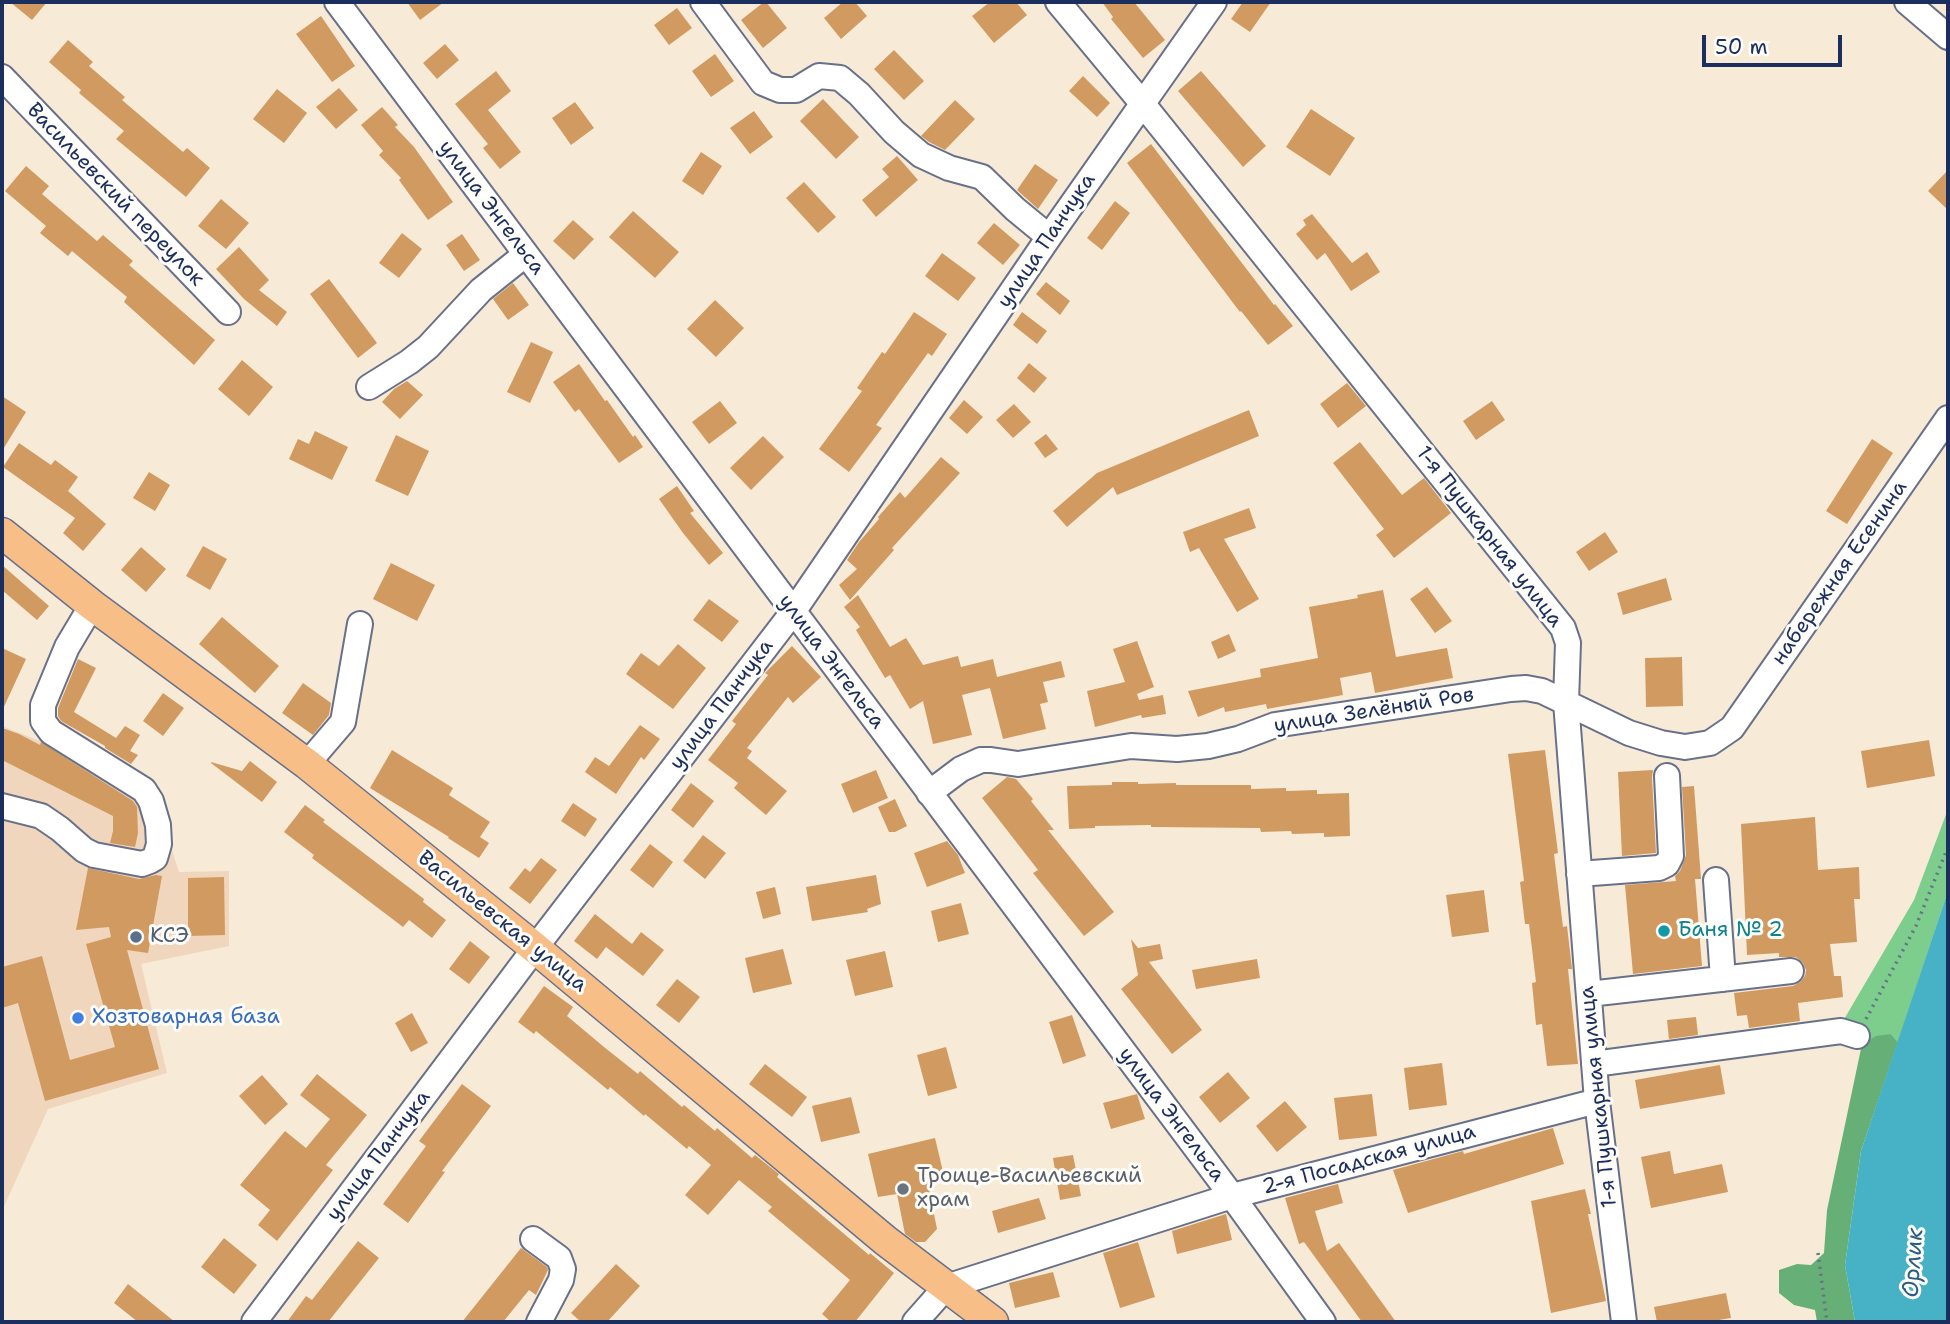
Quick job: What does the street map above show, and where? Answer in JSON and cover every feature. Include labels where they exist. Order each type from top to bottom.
[{"type":"main road","name":"Васильевская улица","points":[[2,533],[92,605],[307,764],[535,948],[886,1241],[993,1322]]},
{"type":"street","name":"улица Энгельса","points":[[337,2],[1232,1196],[1323,1322]]},
{"type":"street","points":[[703,2],[763,83],[780,90],[796,90],[819,76],[840,78],[859,94],[894,132],[922,155],[949,168],[982,177],[1049,237]]},
{"type":"street","name":"1-я Пушкарная улица","points":[[1058,2],[1563,628],[1568,643],[1566,702],[1597,1101],[1624,1322]]},
{"type":"street","name":"улица Панчука","points":[[254,1322],[535,948],[793,612],[1049,237],[1214,2]]},
{"type":"street","points":[[1907,2],[1948,37]]},
{"type":"street","name":"Васильевский переулок","points":[[2,77],[228,313]]},
{"type":"street","points":[[369,387],[428,347],[481,290],[526,254]]},
{"type":"street","name":"набережная Есенина","points":[[1732,728],[1948,418]]},
{"type":"street","points":[[2,806],[41,816],[83,850],[94,855],[142,864],[155,858],[159,844],[158,825],[144,790],[51,732],[43,721],[43,705],[67,647],[92,605]]},
{"type":"street","points":[[307,764],[343,722],[360,624]]},
{"type":"street","name":"улица Зелёный Ров","points":[[929,793],[961,769],[981,760],[1018,764],[1131,746],[1177,749],[1208,746],[1238,739],[1275,725],[1511,689],[1542,691],[1629,733],[1661,743],[1685,747],[1710,743],[1732,728]]},
{"type":"street","points":[[1579,874],[1667,864],[1671,856],[1668,776]]},
{"type":"street","points":[[1716,880],[1723,979]]},
{"type":"street","points":[[1589,994],[1791,971]]},
{"type":"street","points":[[1594,1064],[1841,1031],[1857,1036]]},
{"type":"street","name":"2-я Посадская улица","points":[[946,1287],[1232,1196],[1597,1101]]},
{"type":"street","points":[[533,1240],[559,1258],[563,1269],[562,1280],[539,1322]]},
{"type":"street","points":[[915,1322],[946,1287]]},
{"type":"path","points":[[1857,1036],[1916,926],[1948,847]]},
{"type":"path","points":[[1818,1253],[1827,1322]]},
{"type":"shaded area","name":"Хозтоварная база","points":[[2,726],[151,785],[179,872],[229,871],[229,946],[141,964],[167,1073],[48,1109],[2,1211]]},
{"type":"green space","points":[[1948,809],[1948,891],[1898,1042],[1891,1034],[1862,1044],[1843,1021],[1914,900]]},
{"type":"green space","points":[[1891,1034],[1898,1042],[1861,1151],[1845,1265],[1855,1322],[1817,1322],[1815,1310],[1794,1305],[1779,1293],[1779,1270],[1797,1264],[1811,1265],[1824,1253],[1827,1210],[1862,1044],[1876,1036]]},
{"type":"water","name":"Орлик","points":[[1948,891],[1948,1322],[1855,1322],[1845,1265],[1861,1151]]},
{"type":"building","points":[[10,2],[47,2],[32,20]]},
{"type":"building","points":[[407,2],[444,2],[420,20]]},
{"type":"building","points":[[764,2],[787,28],[763,48],[741,20]]},
{"type":"building","points":[[843,2],[855,2],[867,16],[841,39],[824,18]]},
{"type":"building","points":[[990,2],[1016,2],[1027,15],[994,43],[972,16]]},
{"type":"building","points":[[1102,2],[1134,2],[1165,40],[1143,58],[1111,19],[1113,17]]},
{"type":"building","points":[[1243,2],[1271,2],[1250,32],[1231,19]]},
{"type":"building","points":[[677,8],[692,28],[669,45],[654,25]]},
{"type":"building","points":[[321,16],[355,66],[332,82],[296,34]]},
{"type":"building","points":[[68,40],[93,62],[89,66],[125,97],[122,100],[183,152],[187,148],[210,168],[186,197],[116,139],[124,131],[79,93],[81,90],[49,62]]},
{"type":"building","points":[[445,44],[459,60],[437,79],[423,63]]},
{"type":"building","points":[[894,50],[924,81],[904,100],[874,69]]},
{"type":"building","points":[[715,54],[734,81],[711,97],[692,71]]},
{"type":"building","points":[[496,71],[511,91],[488,110],[521,152],[500,169],[483,148],[488,144],[455,104]]},
{"type":"building","points":[[1201,71],[1266,146],[1243,167],[1178,91]]},
{"type":"building","points":[[1083,76],[1110,103],[1097,117],[1069,91]]},
{"type":"building","points":[[339,88],[358,110],[336,129],[316,107]]},
{"type":"building","points":[[277,89],[307,113],[284,143],[253,119]]},
{"type":"building","points":[[823,99],[859,137],[836,159],[800,121]]},
{"type":"building","points":[[955,100],[975,119],[945,150],[921,136]]},
{"type":"building","points":[[575,102],[594,128],[571,145],[552,118]]},
{"type":"building","points":[[382,107],[453,202],[428,220],[399,180],[401,178],[379,155],[383,151],[361,125]]},
{"type":"building","points":[[1311,109],[1355,138],[1330,176],[1286,147]]},
{"type":"building","points":[[754,111],[773,137],[750,154],[730,128]]},
{"type":"building","points":[[1151,144],[1293,326],[1268,345],[1127,163]]},
{"type":"building","points":[[701,152],[722,166],[703,195],[682,181]]},
{"type":"building","points":[[897,156],[918,180],[876,217],[862,200],[889,177],[882,169]]},
{"type":"building","points":[[1035,164],[1058,180],[1038,209],[1017,190]]},
{"type":"building","points":[[26,166],[49,186],[42,194],[97,241],[103,235],[133,261],[129,265],[215,340],[194,365],[124,302],[127,297],[72,251],[68,256],[40,233],[46,226],[5,191]]},
{"type":"building","points":[[1948,170],[1948,210],[1928,191]]},
{"type":"building","points":[[804,182],[836,217],[818,233],[786,198]]},
{"type":"building","points":[[221,199],[249,223],[226,249],[198,226]]},
{"type":"building","points":[[1115,201],[1130,213],[1102,250],[1087,238]]},
{"type":"building","points":[[633,211],[679,252],[655,278],[609,237]]},
{"type":"building","points":[[1312,214],[1352,263],[1367,252],[1380,272],[1351,291],[1325,253],[1317,260],[1296,234],[1306,225],[1303,220]]},
{"type":"building","points":[[573,220],[594,239],[574,260],[553,241]]},
{"type":"building","points":[[994,223],[1020,245],[1003,265],[977,243]]},
{"type":"building","points":[[402,233],[422,249],[399,278],[379,263]]},
{"type":"building","points":[[462,234],[480,260],[464,271],[446,245]]},
{"type":"building","points":[[239,247],[269,280],[259,290],[287,312],[277,326],[244,299],[216,269]]},
{"type":"building","points":[[942,253],[976,278],[958,301],[925,276]]},
{"type":"building","points":[[329,279],[377,343],[358,358],[310,294]]},
{"type":"building","points":[[1046,282],[1070,301],[1060,315],[1036,294]]},
{"type":"building","points":[[513,283],[529,305],[508,320],[493,299]]},
{"type":"building","points":[[715,300],[744,328],[716,357],[687,329]]},
{"type":"building","points":[[914,312],[947,334],[932,356],[928,353],[876,425],[882,428],[849,472],[819,449],[862,391],[857,388]]},
{"type":"building","points":[[1022,312],[1047,331],[1037,344],[1013,325]]},
{"type":"building","points":[[531,342],[553,352],[530,403],[507,392]]},
{"type":"building","points":[[242,360],[273,387],[249,416],[218,389]]},
{"type":"building","points":[[1029,363],[1047,378],[1034,393],[1017,378]]},
{"type":"building","points":[[579,364],[643,447],[619,463],[579,409],[575,412],[553,382]]},
{"type":"building","points":[[407,381],[423,395],[400,419],[382,402],[394,389]]},
{"type":"building","points":[[1347,383],[1366,406],[1338,428],[1320,404]]},
{"type":"building","points":[[2,396],[26,412],[2,451]]},
{"type":"building","points":[[964,400],[983,417],[967,434],[949,418]]},
{"type":"building","points":[[720,401],[737,423],[709,444],[692,422]]},
{"type":"building","points":[[1492,401],[1505,420],[1476,440],[1463,421]]},
{"type":"building","points":[[1014,404],[1031,422],[1013,438],[996,420]]},
{"type":"building","points":[[1249,410],[1259,436],[1117,495],[1113,487],[1067,527],[1053,511],[1097,473]]},
{"type":"building","points":[[315,431],[348,447],[332,480],[289,459],[298,439],[309,444]]},
{"type":"building","points":[[1046,434],[1058,449],[1045,458],[1034,443]]},
{"type":"building","points":[[396,435],[429,451],[408,496],[375,481]]},
{"type":"building","points":[[763,436],[784,457],[751,490],[730,468]]},
{"type":"building","points":[[1872,439],[1893,453],[1847,524],[1826,511]]},
{"type":"building","points":[[1360,442],[1402,495],[1424,478],[1451,513],[1394,558],[1376,535],[1384,529],[1333,463]]},
{"type":"building","points":[[19,443],[51,465],[55,460],[78,477],[68,491],[106,524],[83,551],[63,533],[75,518],[3,467]]},
{"type":"building","points":[[941,457],[960,473],[892,548],[894,550],[850,600],[839,585],[857,569],[847,560],[900,492],[905,498]]},
{"type":"building","points":[[149,472],[170,485],[155,511],[133,498]]},
{"type":"building","points":[[677,486],[694,511],[690,513],[723,553],[709,565],[659,499]]},
{"type":"building","points":[[1249,508],[1256,528],[1224,539],[1259,599],[1237,612],[1199,548],[1190,552],[1183,532]]},
{"type":"building","points":[[1605,532],[1618,552],[1589,571],[1576,552]]},
{"type":"building","points":[[203,546],[227,559],[210,590],[186,576]]},
{"type":"building","points":[[141,547],[166,569],[146,592],[121,570]]},
{"type":"building","points":[[391,563],[435,585],[417,621],[373,599]]},
{"type":"building","points":[[2,565],[49,606],[37,620],[2,590]]},
{"type":"building","points":[[1666,578],[1672,600],[1623,615],[1617,593]]},
{"type":"building","points":[[1427,587],[1452,621],[1435,633],[1410,599]]},
{"type":"building","points":[[1383,590],[1396,657],[1447,648],[1453,678],[1375,693],[1371,672],[1340,678],[1343,695],[1267,709],[1266,704],[1225,712],[1224,707],[1198,717],[1188,691],[1261,677],[1260,669],[1318,658],[1309,607],[1358,598],[1357,595]]},
{"type":"building","points":[[858,595],[890,647],[906,638],[923,665],[958,656],[961,667],[993,659],[997,677],[1061,661],[1065,677],[1043,682],[1048,702],[1040,704],[1046,729],[1003,739],[990,688],[962,695],[972,735],[933,744],[923,701],[910,709],[890,675],[885,678],[856,630],[860,627],[844,607]]},
{"type":"building","points":[[709,599],[739,621],[722,642],[693,620]]},
{"type":"building","points":[[222,617],[279,666],[255,693],[199,644]]},
{"type":"building","points":[[1229,634],[1236,651],[1218,659],[1211,642]]},
{"type":"building","points":[[1137,641],[1154,687],[1137,694],[1139,700],[1163,695],[1166,714],[1142,718],[1141,715],[1095,727],[1087,691],[1125,682],[1113,649]]},
{"type":"building","points":[[678,644],[706,668],[673,709],[626,674],[641,653],[659,666]]},
{"type":"building","points":[[792,646],[821,677],[793,703],[788,697],[747,748],[752,751],[747,758],[787,791],[766,815],[734,788],[738,783],[708,760],[736,724],[732,721],[768,675],[765,673]]},
{"type":"building","points":[[2,648],[26,659],[2,711]]},
{"type":"building","points":[[1682,657],[1683,706],[1646,707],[1645,658]]},
{"type":"building","points":[[78,659],[96,668],[74,712],[116,738],[125,726],[140,735],[130,751],[138,755],[131,764],[61,721],[58,716],[58,708]]},
{"type":"building","points":[[303,683],[331,703],[329,715],[313,735],[282,713]]},
{"type":"building","points":[[163,693],[184,708],[163,736],[143,721]]},
{"type":"building","points":[[640,725],[660,739],[644,760],[641,757],[616,794],[585,772],[595,757],[609,766]]},
{"type":"building","points":[[2,728],[40,745],[41,742],[133,801],[137,807],[138,833],[135,847],[110,843],[113,816],[2,760]]},
{"type":"building","points":[[1929,740],[1935,776],[1867,788],[1861,751]]},
{"type":"building","points":[[392,750],[453,788],[449,795],[490,822],[480,837],[489,843],[479,858],[370,788]]},
{"type":"building","points":[[1545,750],[1558,853],[1554,854],[1563,927],[1567,926],[1572,969],[1568,969],[1578,1064],[1547,1066],[1542,1024],[1536,1025],[1532,983],[1536,982],[1529,924],[1525,924],[1520,882],[1524,881],[1508,754]]},
{"type":"building","points":[[250,761],[277,782],[262,802],[211,763],[242,771]]},
{"type":"building","points":[[876,770],[888,798],[853,813],[841,784]]},
{"type":"building","points":[[1653,770],[1656,853],[1622,856],[1618,772]]},
{"type":"building","points":[[1007,777],[1016,779],[1033,799],[1031,801],[1054,830],[1048,830],[1114,912],[1084,936],[1033,873],[1038,870],[982,798]]},
{"type":"building","points":[[1112,782],[1251,785],[1251,789],[1286,788],[1286,791],[1317,790],[1317,794],[1349,793],[1350,836],[1324,837],[1324,833],[1292,834],[1291,831],[1261,832],[1260,828],[1151,825],[1069,829],[1067,786],[1112,785]]},
{"type":"building","points":[[691,783],[714,801],[693,828],[671,810]]},
{"type":"building","name":"Баня № 2","points":[[1694,786],[1701,879],[1695,879],[1702,966],[1633,974],[1625,885],[1676,881],[1675,876],[1680,871],[1686,855],[1682,787]]},
{"type":"building","points":[[895,799],[907,826],[889,832],[878,807]]},
{"type":"building","points":[[573,803],[597,819],[585,837],[561,821]]},
{"type":"building","points":[[305,805],[325,820],[323,822],[424,899],[423,902],[446,920],[432,938],[409,920],[403,927],[312,858],[314,855],[284,832]]},
{"type":"building","points":[[1815,817],[1818,870],[1859,867],[1860,899],[1854,899],[1857,942],[1830,944],[1834,976],[1841,976],[1843,997],[1798,1003],[1800,1021],[1749,1028],[1747,1015],[1737,1016],[1734,993],[1793,986],[1805,976],[1806,970],[1796,957],[1779,957],[1779,953],[1747,955],[1741,824]]},
{"type":"building","points":[[703,835],[726,853],[705,879],[683,861]]},
{"type":"building","points":[[947,841],[958,855],[965,873],[927,887],[914,853]]},
{"type":"building","points":[[650,844],[673,862],[653,888],[630,870]]},
{"type":"building","points":[[541,858],[557,870],[530,904],[509,888],[525,868],[530,872]]},
{"type":"building","points":[[88,868],[139,879],[162,876],[148,953],[127,950],[159,1069],[45,1101],[18,1003],[2,1008],[2,967],[42,956],[70,1060],[115,1047],[86,944],[111,937],[109,927],[76,930]]},
{"type":"building","points":[[876,875],[881,904],[867,909],[868,912],[812,921],[806,887]]},
{"type":"building","points":[[224,877],[225,935],[188,936],[188,878]]},
{"type":"building","points":[[775,887],[781,914],[763,919],[756,892]]},
{"type":"building","points":[[1484,890],[1489,932],[1452,937],[1446,895]]},
{"type":"building","points":[[961,903],[969,934],[938,942],[931,911]]},
{"type":"building","points":[[595,914],[632,944],[641,932],[664,950],[643,976],[606,947],[597,959],[574,941]]},
{"type":"building","points":[[1131,939],[1138,948],[1160,944],[1163,959],[1149,962],[1202,1030],[1172,1054],[1121,989],[1138,975]]},
{"type":"building","points":[[470,941],[490,957],[469,984],[449,969]]},
{"type":"building","points":[[783,949],[792,984],[753,993],[745,958]]},
{"type":"building","points":[[885,951],[893,987],[855,996],[846,960]]},
{"type":"building","points":[[1257,959],[1260,978],[1196,989],[1192,970]]},
{"type":"building","points":[[677,979],[700,997],[679,1023],[656,1005]]},
{"type":"building","points":[[544,986],[573,1007],[567,1016],[604,1047],[638,1074],[640,1071],[715,1131],[717,1128],[752,1158],[755,1155],[779,1174],[777,1177],[894,1273],[855,1322],[831,1322],[822,1314],[850,1280],[768,1211],[772,1207],[739,1180],[708,1215],[685,1195],[711,1165],[689,1146],[687,1149],[645,1114],[644,1116],[610,1087],[608,1090],[536,1031],[534,1034],[518,1022]]},
{"type":"building","points":[[412,1013],[428,1043],[411,1052],[395,1023]]},
{"type":"building","points":[[1072,1015],[1086,1056],[1063,1064],[1049,1022]]},
{"type":"building","points":[[1696,1017],[1698,1035],[1669,1039],[1667,1020]]},
{"type":"building","points":[[946,1047],[957,1088],[928,1096],[917,1055]]},
{"type":"building","points":[[1442,1063],[1447,1105],[1409,1110],[1404,1068]]},
{"type":"building","points":[[765,1064],[807,1097],[792,1117],[749,1084]]},
{"type":"building","points":[[1720,1065],[1725,1094],[1640,1109],[1635,1080]]},
{"type":"building","points":[[1228,1072],[1250,1098],[1220,1123],[1199,1097]]},
{"type":"building","points":[[317,1074],[367,1115],[326,1165],[333,1170],[277,1241],[258,1225],[270,1210],[240,1185],[285,1131],[306,1148],[330,1119],[300,1095]]},
{"type":"building","points":[[262,1075],[288,1104],[265,1125],[239,1096]]},
{"type":"building","points":[[462,1084],[491,1106],[442,1171],[445,1172],[408,1223],[383,1204],[426,1146],[419,1141]]},
{"type":"building","points":[[1137,1094],[1145,1119],[1111,1129],[1103,1103]]},
{"type":"building","points":[[1372,1094],[1377,1136],[1339,1140],[1334,1098]]},
{"type":"building","points":[[851,1097],[860,1133],[821,1142],[812,1106]]},
{"type":"building","points":[[1285,1101],[1307,1127],[1277,1152],[1256,1126]]},
{"type":"building","points":[[1553,1128],[1564,1164],[1408,1213],[1393,1170],[1463,1151],[1464,1154]]},
{"type":"building","name":"Троице-Васильевский храм","points":[[935,1138],[945,1180],[928,1184],[937,1229],[925,1242],[916,1242],[905,1234],[897,1194],[878,1197],[868,1154]]},
{"type":"building","points":[[1670,1151],[1674,1174],[1722,1164],[1728,1192],[1651,1208],[1641,1157]]},
{"type":"building","points":[[1073,1155],[1081,1196],[1060,1200],[1053,1158]]},
{"type":"building","points":[[1338,1184],[1343,1203],[1315,1211],[1327,1251],[1339,1243],[1396,1322],[1362,1322],[1304,1242],[1299,1244],[1285,1198]]},
{"type":"building","points":[[1585,1189],[1606,1301],[1551,1313],[1531,1201]]},
{"type":"building","points":[[1039,1198],[1046,1219],[998,1233],[992,1211]]},
{"type":"building","points":[[1226,1214],[1232,1240],[1177,1254],[1172,1231]]},
{"type":"building","points":[[224,1238],[257,1265],[234,1294],[201,1267]]},
{"type":"building","points":[[358,1241],[379,1258],[328,1322],[287,1322],[306,1296],[312,1300]]},
{"type":"building","points":[[1138,1242],[1155,1297],[1120,1308],[1103,1253]]},
{"type":"building","points":[[521,1248],[548,1270],[536,1295],[529,1290],[503,1322],[462,1322]]},
{"type":"building","points":[[616,1264],[640,1286],[607,1322],[581,1322],[571,1313]]},
{"type":"building","points":[[1053,1272],[1060,1297],[1015,1308],[1009,1283]]},
{"type":"building","points":[[128,1284],[175,1322],[138,1322],[114,1303]]},
{"type":"building","points":[[1726,1293],[1731,1318],[1707,1322],[1657,1322],[1654,1307]]},
{"type":"place","name":"Баня № 2","points":[[1664,931]]},
{"type":"place","name":"КСЭ","points":[[136,937]]},
{"type":"place","name":"Хозтоварная база","points":[[78,1018]]},
{"type":"place","name":"Троице-Васильевский храм","points":[[903,1189]]}]
